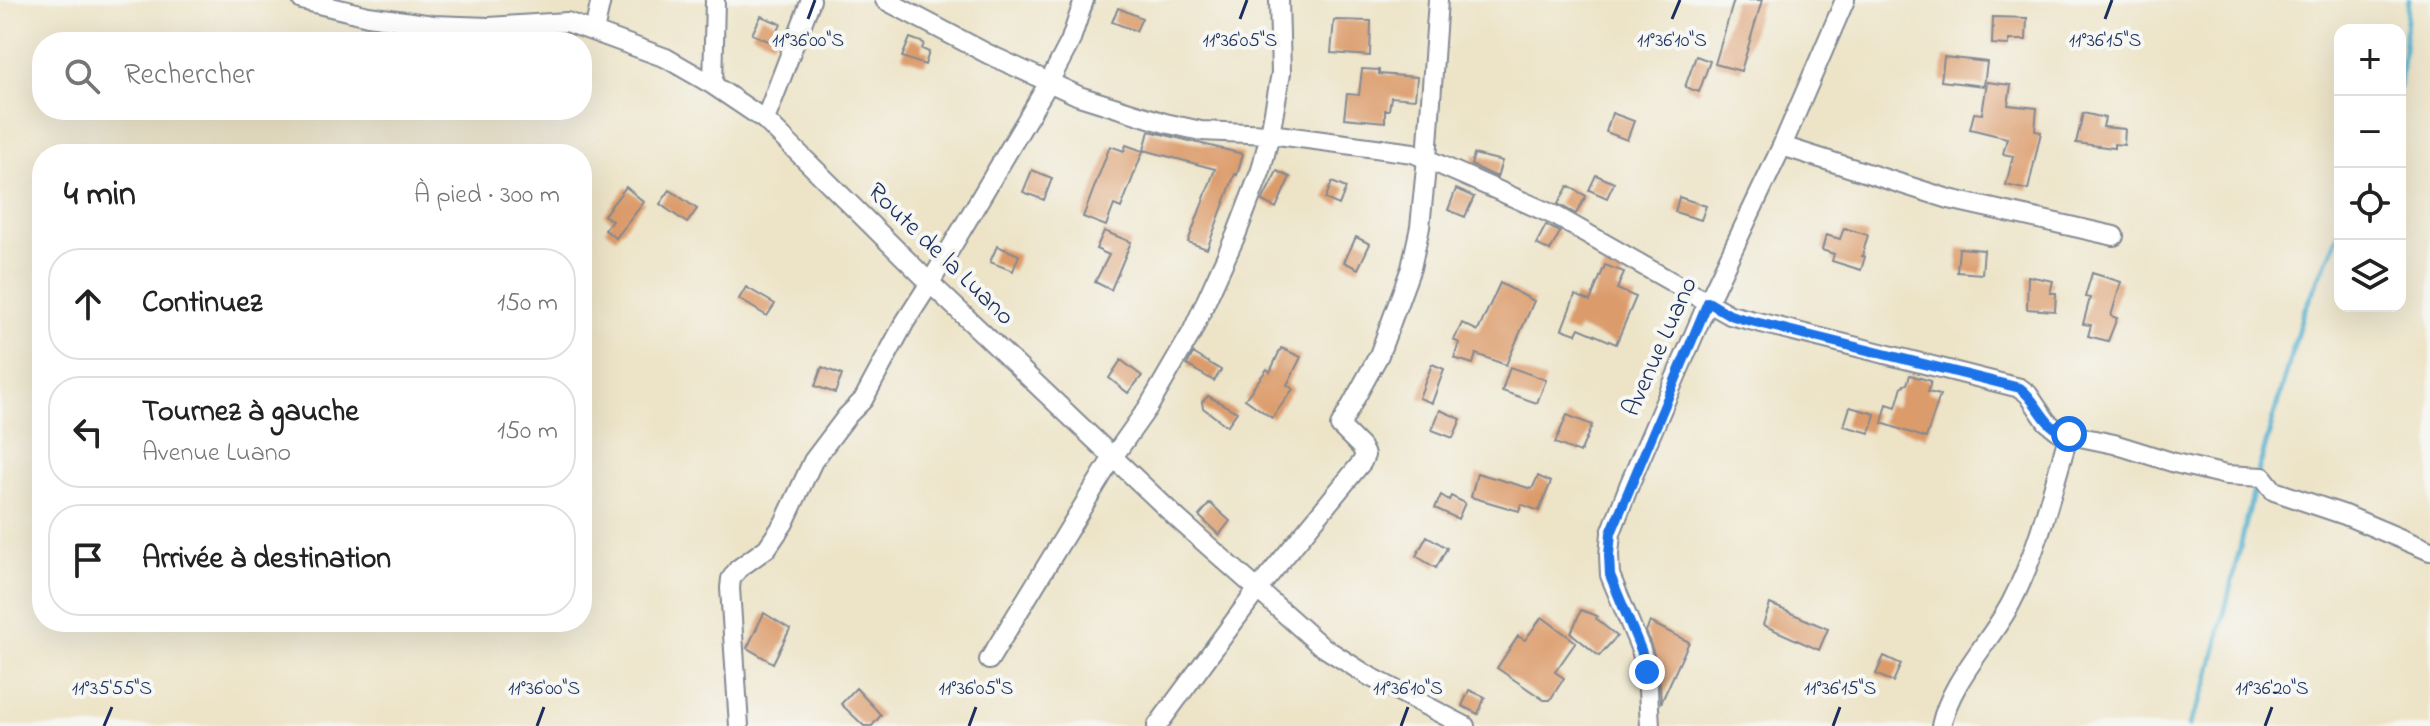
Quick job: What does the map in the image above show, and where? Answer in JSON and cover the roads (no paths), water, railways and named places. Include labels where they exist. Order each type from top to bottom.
[{"type":"street","name":"Route de la Luano","points":[[302,0],[368,16],[433,25],[489,27],[567,22],[666,58],[713,85],[765,120],[930,283],[1178,519],[1331,652],[1367,675],[1465,726]]},
{"type":"street","points":[[594,31],[601,0]]},
{"type":"street","points":[[713,85],[715,0]]},
{"type":"street","points":[[765,120],[811,0]]},
{"type":"street","points":[[885,0],[1048,84],[1165,123],[1201,131],[1270,134],[1396,149],[1427,158],[1556,216],[1730,315],[2020,388],[2055,430],[2226,475],[2263,477],[2274,491],[2345,515],[2430,551]]},
{"type":"street","points":[[739,726],[731,579],[738,569],[767,548],[784,523],[813,461],[863,400],[905,322],[1048,84],[1070,42],[1084,0]]},
{"type":"street","points":[[989,660],[1192,332],[1241,222],[1261,170],[1281,73],[1279,0]]},
{"type":"street","points":[[1157,726],[1258,589],[1365,455],[1361,447],[1341,430],[1340,423],[1379,355],[1411,268],[1420,227],[1427,158],[1438,0]]},
{"type":"street","name":"Avenue Luano","points":[[1650,726],[1647,672],[1610,575],[1611,533],[1708,302],[1782,146],[1845,0]]},
{"type":"street","points":[[1782,146],[1949,199],[2114,236]]},
{"type":"street","points":[[1941,725],[1956,688],[2012,602],[2036,541],[2069,434]]},
{"type":"waterway","points":[[2406,29],[2409,0]]},
{"type":"waterway","points":[[2258,472],[2303,313],[2336,240]]},
{"type":"waterway","points":[[2189,726],[2207,685],[2256,481]]}]
